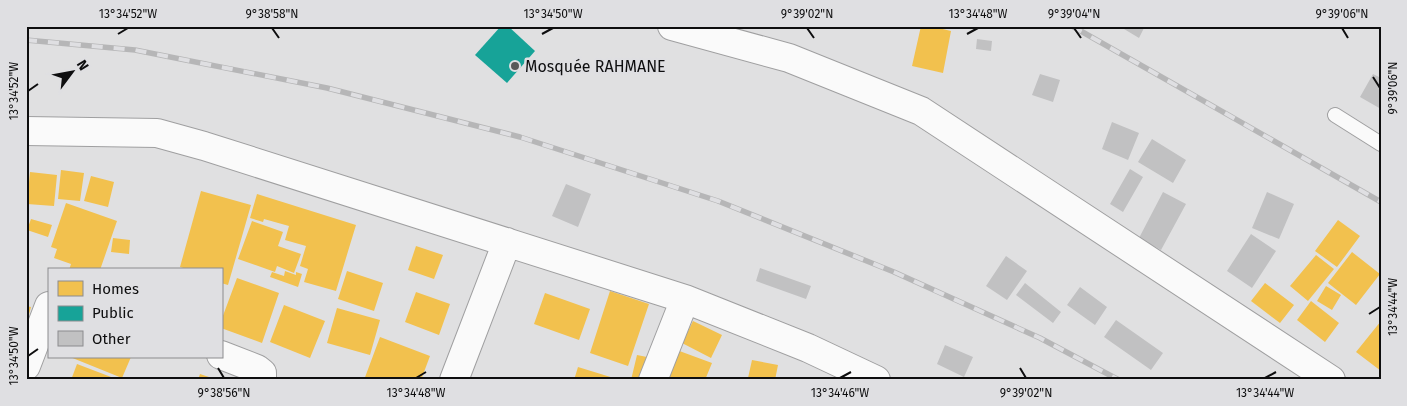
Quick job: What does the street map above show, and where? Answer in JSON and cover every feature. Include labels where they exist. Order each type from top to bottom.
[{"type":"street","points":[[672,26],[789,58],[921,111],[1331,380]]},
{"type":"street","points":[[26,131],[157,134],[250,160],[685,299],[808,348],[873,379]]},
{"type":"street","points":[[454,380],[507,242]]},
{"type":"street","points":[[653,380],[685,299]]},
{"type":"street","points":[[26,366],[48,309]]},
{"type":"street","points":[[222,355],[257,369],[262,373],[262,380]]},
{"type":"lane","points":[[1335,115],[1381,144]]},
{"type":"building: Homes","points":[[921,26],[951,31],[943,73],[912,66]]},
{"type":"building: Homes","points":[[61,170],[84,173],[80,201],[58,199]]},
{"type":"building: Homes","points":[[30,172],[57,175],[54,206],[27,204]]},
{"type":"building: Homes","points":[[91,176],[114,182],[108,207],[84,201]]},
{"type":"building: Homes","points":[[201,191],[251,205],[228,285],[222,283],[222,268],[180,267]]},
{"type":"building: Homes","points":[[257,194],[356,225],[336,291],[304,282],[308,269],[300,266],[306,246],[285,240],[289,226],[264,219],[263,222],[250,218]]},
{"type":"building: Homes","points":[[66,203],[117,221],[101,268],[70,268],[71,264],[54,258],[57,249],[51,247]]},
{"type":"building: Homes","points":[[31,219],[52,225],[48,237],[27,230]]},
{"type":"building: Homes","points":[[1338,220],[1360,236],[1337,267],[1315,251]]},
{"type":"building: Homes","points":[[252,221],[283,232],[278,246],[301,254],[294,273],[277,266],[275,272],[238,259]]},
{"type":"building: Homes","points":[[113,238],[130,240],[129,254],[111,252]]},
{"type":"building: Homes","points":[[416,246],[443,255],[434,279],[408,270]]},
{"type":"building: Homes","points":[[1352,252],[1380,274],[1356,305],[1328,283]]},
{"type":"building: Homes","points":[[1316,255],[1334,269],[1308,301],[1290,286]]},
{"type":"building: Homes","points":[[285,271],[296,275],[296,272],[302,274],[298,287],[270,277],[272,272],[284,276]]},
{"type":"building: Homes","points":[[347,271],[383,283],[374,311],[338,299]]},
{"type":"building: Homes","points":[[237,278],[279,293],[262,343],[222,328],[222,318]]},
{"type":"building: Homes","points":[[1265,283],[1294,305],[1280,323],[1251,301]]},
{"type":"building: Homes","points":[[1326,286],[1341,295],[1332,310],[1317,301]]},
{"type":"building: Homes","points":[[610,291],[649,304],[628,366],[590,353]]},
{"type":"building: Homes","points":[[416,292],[450,304],[439,335],[405,322]]},
{"type":"building: Homes","points":[[545,293],[590,309],[579,340],[534,324]]},
{"type":"building: Homes","points":[[1311,301],[1339,323],[1325,342],[1297,320]]},
{"type":"building: Homes","points":[[284,305],[325,321],[310,358],[270,342]]},
{"type":"building: Homes","points":[[26,306],[31,307],[27,322],[26,321]]},
{"type":"building: Homes","points":[[337,308],[380,320],[370,355],[327,343]]},
{"type":"building: Homes","points":[[693,321],[722,335],[711,358],[682,343]]},
{"type":"building: Homes","points":[[1381,321],[1381,371],[1356,352]]},
{"type":"building: Homes","points":[[380,337],[430,356],[421,380],[364,380]]},
{"type":"building: Homes","points":[[674,349],[712,363],[705,380],[665,380]]},
{"type":"building: Homes","points":[[637,355],[652,358],[646,380],[631,380]]},
{"type":"building: Homes","points":[[72,358],[131,358],[122,378]]},
{"type":"building: Homes","points":[[752,360],[778,365],[775,380],[748,378]]},
{"type":"building: Homes","points":[[77,364],[119,380],[71,380]]},
{"type":"building: Homes","points":[[578,367],[617,379],[617,380],[574,380]]},
{"type":"building: Homes","points":[[200,374],[215,379],[215,380],[198,380]]},
{"type":"building: Public","points":[[501,26],[508,26],[535,51],[507,83],[475,55]]},
{"type":"building: Other","points":[[1119,26],[1145,26],[1139,38]]},
{"type":"building: Other","points":[[977,39],[992,41],[991,51],[976,49]]},
{"type":"building: Other","points":[[1040,74],[1060,80],[1053,102],[1032,95]]},
{"type":"building: Other","points":[[1373,74],[1381,78],[1381,109],[1360,97]]},
{"type":"building: Other","points":[[1112,122],[1139,133],[1128,160],[1102,149]]},
{"type":"building: Other","points":[[1152,139],[1186,160],[1173,183],[1138,162]]},
{"type":"building: Other","points":[[1130,169],[1143,177],[1123,212],[1110,204]]},
{"type":"building: Other","points":[[566,184],[591,194],[578,227],[552,216]]},
{"type":"building: Other","points":[[1163,192],[1186,204],[1161,250],[1139,238]]},
{"type":"building: Other","points":[[1267,192],[1294,204],[1279,239],[1252,228]]},
{"type":"building: Other","points":[[1251,234],[1276,251],[1252,288],[1227,271]]},
{"type":"building: Other","points":[[1006,256],[1027,271],[1007,300],[986,286]]},
{"type":"building: Other","points":[[760,268],[811,286],[806,299],[756,281]]},
{"type":"building: Other","points":[[1025,283],[1061,312],[1053,323],[1016,295]]},
{"type":"building: Other","points":[[1080,287],[1107,307],[1095,325],[1067,305]]},
{"type":"building: Other","points":[[1116,320],[1163,353],[1151,370],[1104,337]]},
{"type":"building: Other","points":[[945,345],[973,357],[964,377],[937,364]]},
{"type":"railway","points":[[1072,26],[1381,202]]},
{"type":"railway","points":[[26,40],[135,50],[327,88],[520,137],[718,201],[894,272],[1040,338],[1119,380]]},
{"type":"place","name":"Mosquée RAHMANE","points":[[515,66]]}]
